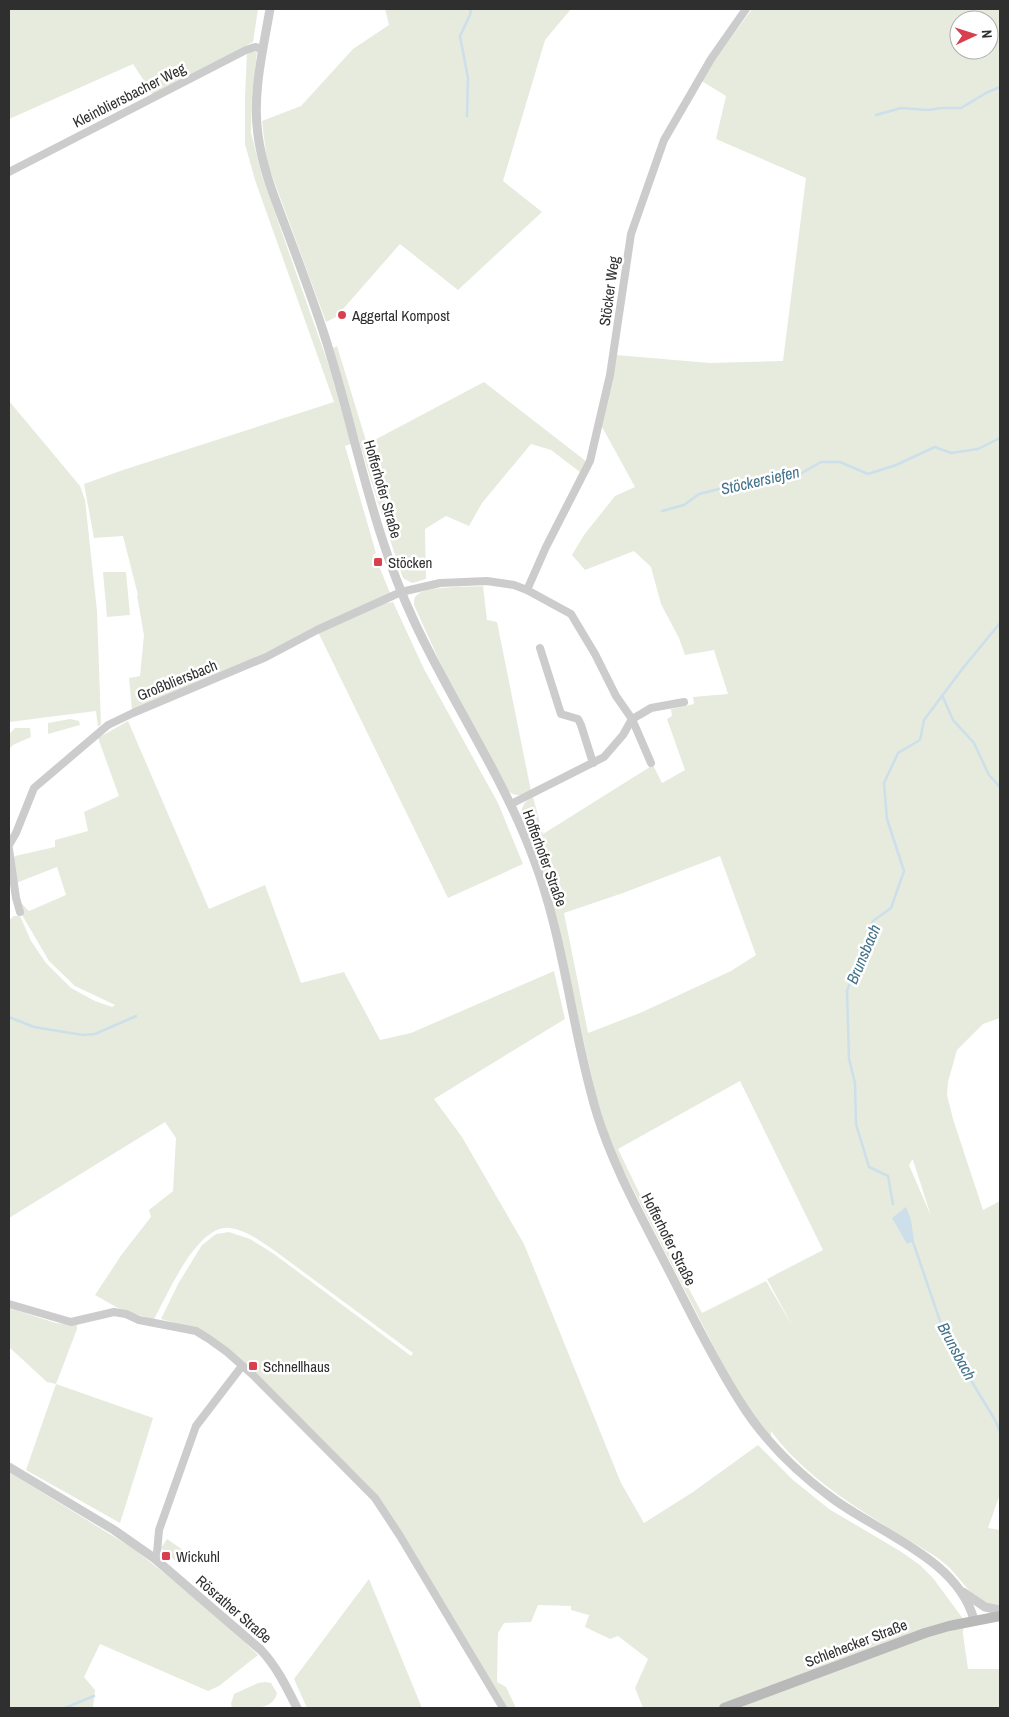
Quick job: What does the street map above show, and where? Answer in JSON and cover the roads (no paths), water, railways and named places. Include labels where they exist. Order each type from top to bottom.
[{"type":"main road","name":"Schlehecker Straße","points":[[724,1708],[925,1633],[974,1620],[1000,1616]]},
{"type":"street","name":"Hofferhofer Straße","points":[[270,9],[256,106],[258,138],[266,174],[324,332],[343,395],[374,514],[401,592],[428,650],[511,804],[535,860],[552,914],[565,967],[589,1085],[604,1134],[629,1193],[728,1383],[758,1428],[799,1471],[839,1503],[924,1556],[946,1574],[971,1609],[974,1620]]},
{"type":"street","name":"Stöcker Weg","points":[[527,590],[546,547],[590,461],[610,375],[631,234],[664,140],[711,59],[746,9]]},
{"type":"street","name":"Kleinbliersbacher Weg","points":[[9,172],[246,50],[255,47],[263,48]]},
{"type":"street","points":[[401,592],[440,583],[487,581],[514,585],[527,590],[570,614],[596,654],[616,696],[632,719],[651,763]]},
{"type":"street","name":"Großbliersbach","points":[[9,845],[16,833],[34,788],[108,725],[234,671],[317,630],[401,592]]},
{"type":"street","points":[[540,648],[561,714],[578,719],[593,763]]},
{"type":"street","points":[[511,804],[604,757],[614,747],[632,719],[651,708],[684,702]]},
{"type":"street","points":[[9,849],[16,898],[20,912]]},
{"type":"street","points":[[9,1304],[71,1322],[114,1312],[126,1314],[140,1320],[196,1332],[209,1339],[242,1366],[375,1498],[410,1552],[503,1708]]},
{"type":"street","points":[[154,1558],[157,1553],[159,1530],[196,1426],[242,1366]]},
{"type":"street","name":"Rösrather Straße","points":[[9,1467],[114,1530],[154,1558],[262,1650],[276,1668],[297,1708]]},
{"type":"street","points":[[957,1587],[985,1607],[1000,1610]]},
{"type":"water","points":[[906,1207],[911,1220],[914,1241],[907,1244],[892,1218]]},
{"type":"waterway","points":[[467,116],[468,78],[460,36],[471,9]]},
{"type":"waterway","points":[[876,115],[901,108],[928,110],[961,108],[1000,87]]},
{"type":"waterway","name":"Stöckersiefen","points":[[662,511],[684,505],[699,494],[743,483],[754,485],[784,475],[800,474],[821,462],[840,462],[868,474],[896,465],[935,447],[951,453],[978,449],[1000,438]]},
{"type":"waterway","name":"Brunsbach","points":[[893,1204],[888,1176],[869,1167],[856,1124],[855,1083],[849,1059],[847,991],[873,921],[891,908],[904,871],[887,819],[884,783],[898,753],[920,740],[924,720],[1000,623]]},
{"type":"waterway","points":[[942,695],[953,720],[974,743],[989,775],[1000,787]]},
{"type":"waterway","points":[[9,1017],[34,1027],[83,1035],[95,1034],[136,1016]]},
{"type":"waterway","name":"Brunsbach","points":[[912,1239],[940,1321],[1000,1432]]},
{"type":"waterway","points":[[65,1708],[94,1696]]},
{"type":"place","name":"Aggertal Kompost","points":[[342,315]]},
{"type":"place","name":"Stöcken","points":[[378,562]]},
{"type":"place","name":"Schnellhaus","points":[[253,1366]]},
{"type":"place","name":"Wickuhl","points":[[166,1556]]}]
